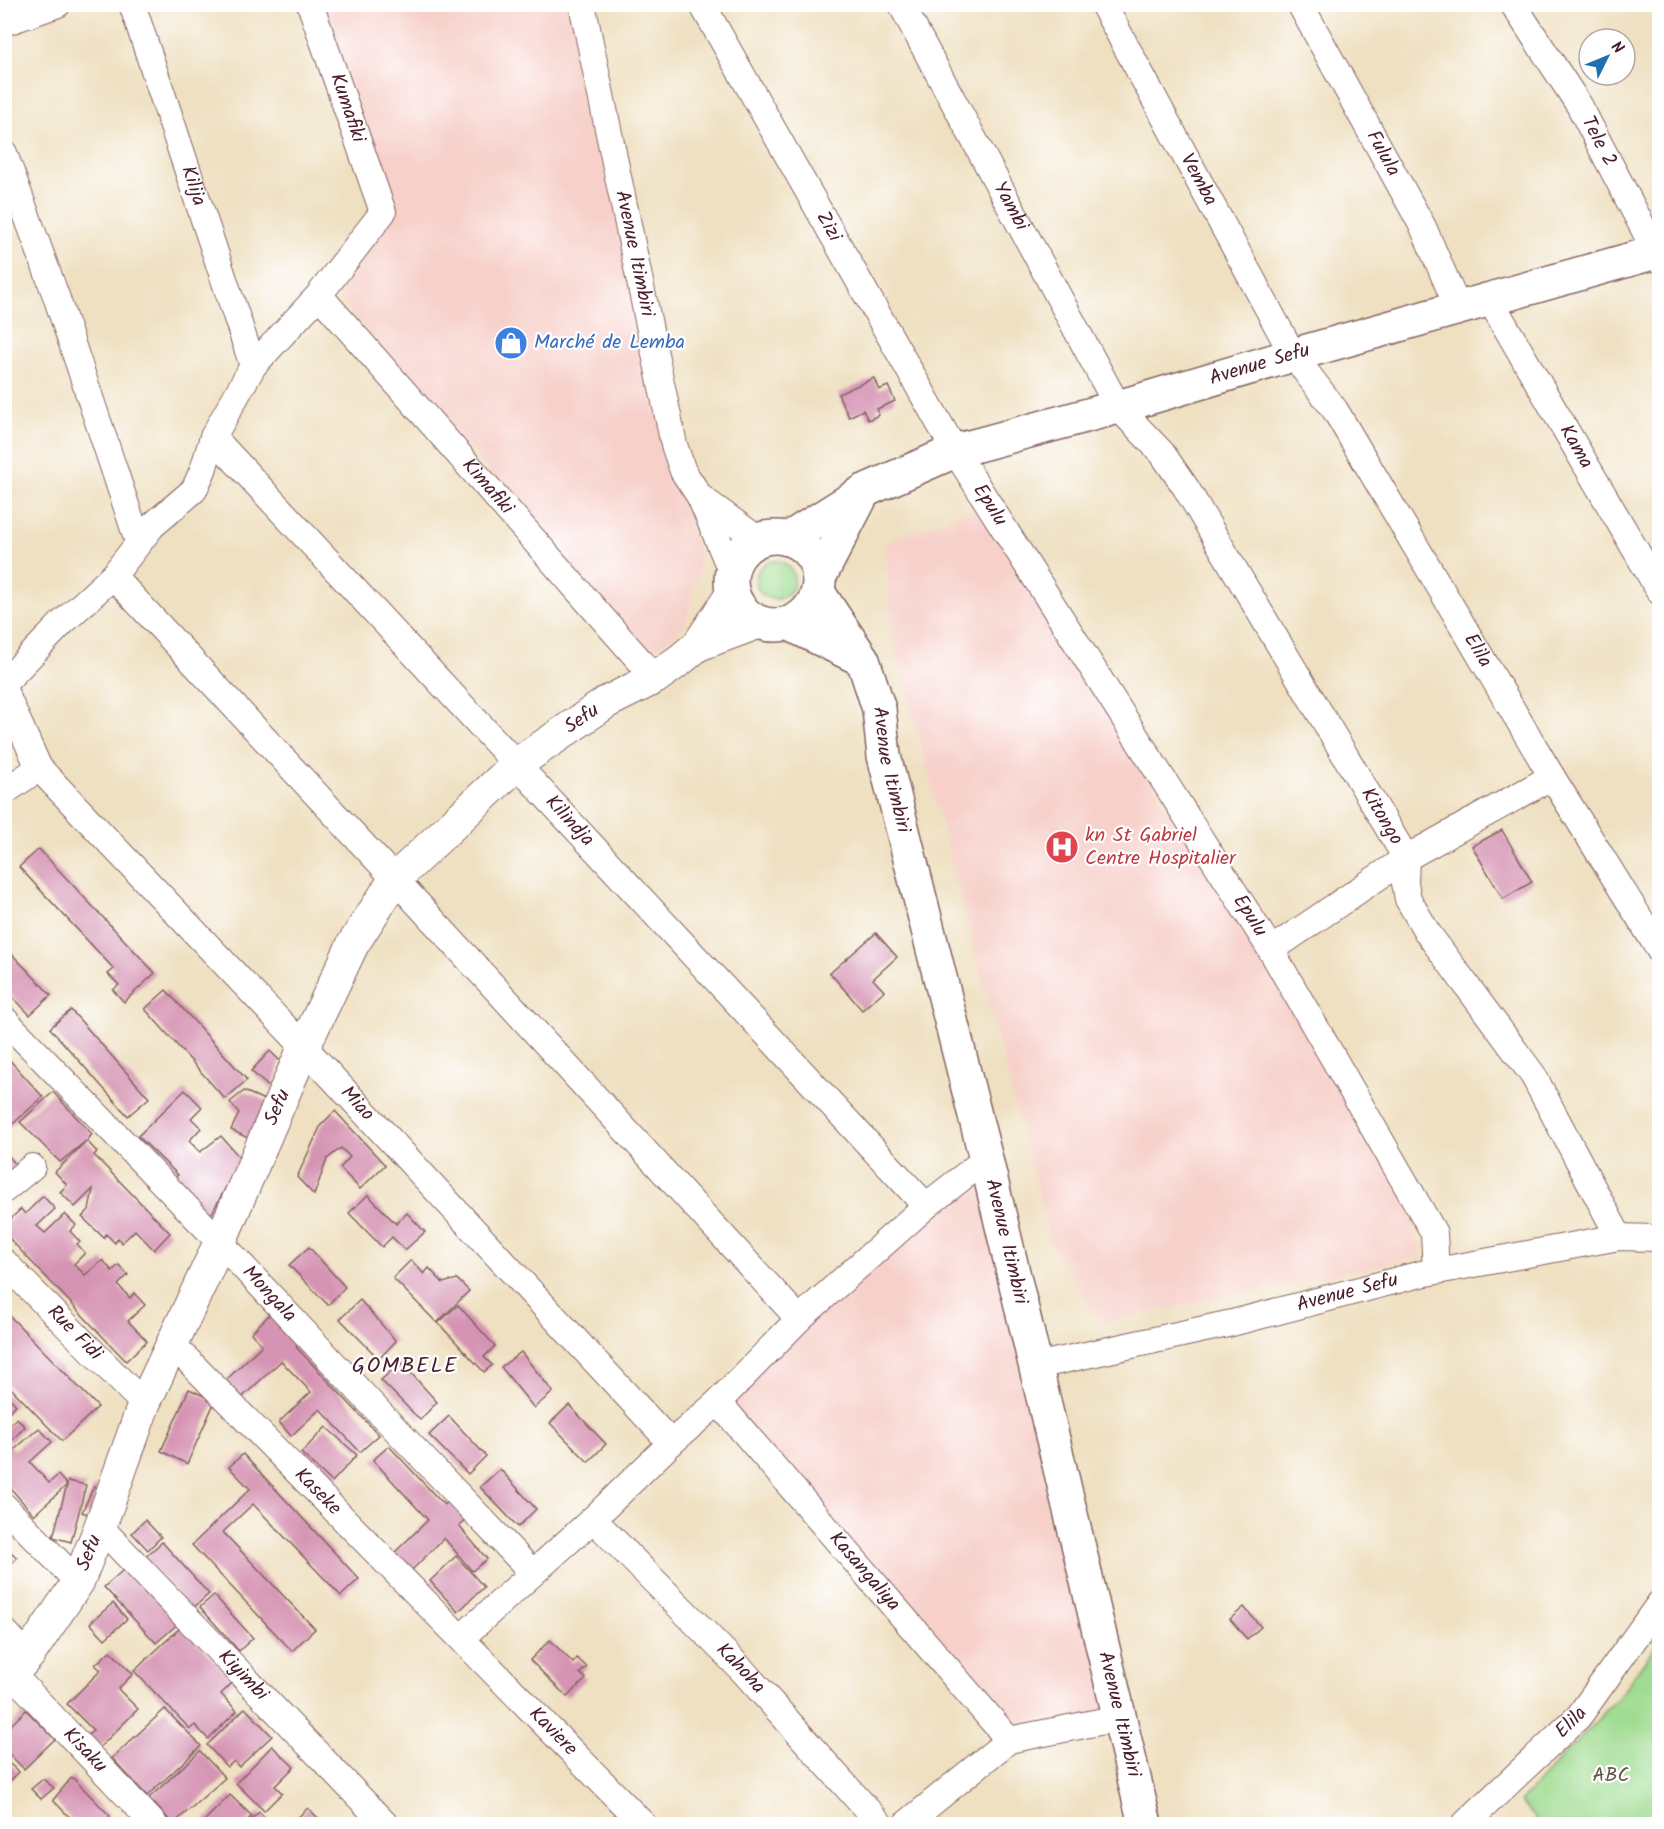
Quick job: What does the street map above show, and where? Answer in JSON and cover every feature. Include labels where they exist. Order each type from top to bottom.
[{"type":"main road","name":"Avenue Sefu","points":[[774,540],[864,491],[955,451],[1118,407],[1458,308],[1658,254]]},
{"type":"main road","points":[[774,622],[807,611],[864,491]]},
{"type":"main road","points":[[818,585],[817,569],[810,554],[804,548],[774,540],[744,550],[739,556],[733,583],[746,613],[774,622],[863,660]]},
{"type":"main road","name":"Avenue Itimbiri","points":[[818,585],[863,660],[879,709],[884,756],[986,1159],[1145,1824]]},
{"type":"street","points":[[4,23],[58,4]]},
{"type":"street","name":"Kilija","points":[[132,4],[253,366]]},
{"type":"street","name":"Kumafiki","points":[[310,4],[383,212],[319,295]]},
{"type":"street","name":"Avenue Itimbiri","points":[[582,4],[674,445],[683,471],[700,497]]},
{"type":"street","name":"Zizi","points":[[702,4],[955,451]]},
{"type":"street","name":"Yambi","points":[[901,4],[1118,407]]},
{"type":"street","name":"Vemba","points":[[1103,4],[1293,355]]},
{"type":"street","name":"Fulula","points":[[1300,4],[1423,227],[1458,308]]},
{"type":"street","name":"Tele 2","points":[[1513,4],[1579,105],[1658,254]]},
{"type":"street","points":[[4,153],[56,296],[138,541]]},
{"type":"street","points":[[4,683],[62,623],[113,576],[138,541],[152,526],[194,490],[213,437],[253,366],[319,295]]},
{"type":"street","name":"Kimafiki","points":[[319,295],[655,678]]},
{"type":"street","name":"Kama","points":[[1490,300],[1659,592]]},
{"type":"street","name":"Elila","points":[[1293,355],[1335,410],[1552,777],[1659,951]]},
{"type":"street","name":"Kitongo","points":[[1118,407],[1162,453],[1186,488],[1406,858],[1405,883],[1408,899],[1427,932],[1533,1075],[1619,1237]]},
{"type":"street","name":"Kilindja","points":[[213,437],[926,1206]]},
{"type":"street","name":"Epulu","points":[[955,451],[1271,950],[1434,1233],[1437,1271]]},
{"type":"street","points":[[700,497],[774,540]]},
{"type":"street","points":[[698,645],[733,583],[700,497]]},
{"type":"street","points":[[113,576],[800,1319]]},
{"type":"street","points":[[698,645],[774,622]]},
{"type":"street","name":"Sefu","points":[[15,1671],[78,1582],[144,1404],[220,1242],[304,1047],[353,944],[395,879],[518,764],[607,702],[655,678],[698,645]]},
{"type":"street","name":"Miao","points":[[4,690],[39,768],[304,1047],[671,1443]]},
{"type":"street","points":[[4,792],[39,768]]},
{"type":"street","points":[[1271,950],[1406,858],[1552,777]]},
{"type":"street","name":"Mongala","points":[[4,1019],[220,1242],[533,1573]]},
{"type":"street","points":[[461,1638],[718,1402],[800,1319],[926,1206],[986,1159]]},
{"type":"street","points":[[4,1190],[32,1167]]},
{"type":"street","name":"Avenue Sefu","points":[[1036,1366],[1232,1323],[1437,1271],[1619,1237],[1658,1237]]},
{"type":"street","name":"Rue Fidi","points":[[4,1262],[144,1404]]},
{"type":"street","name":"Kaseke","points":[[173,1345],[461,1638]]},
{"type":"street","name":"Kasangaliya","points":[[718,1402],[1010,1740]]},
{"type":"street","points":[[4,1506],[78,1582]]},
{"type":"street","name":"Kahoha","points":[[593,1519],[743,1671],[880,1824]]},
{"type":"street","name":"Kiyimbi","points":[[100,1527],[385,1824]]},
{"type":"street","name":"Elila","points":[[1465,1824],[1579,1716],[1659,1603]]},
{"type":"street","name":"Kisaku","points":[[4,1631],[15,1671],[154,1824]]},
{"type":"street","name":"Kaviere","points":[[461,1638],[643,1824]]},
{"type":"street","points":[[906,1824],[1010,1740],[1119,1718]]},
{"type":"shaded area","name":"Marché de Lemba","points":[[310,5],[581,5],[654,401],[700,562],[685,626],[648,655],[327,284],[383,212]]},
{"type":"shaded area","points":[[982,507],[1406,1196],[1422,1257],[1100,1322],[1052,1246],[891,631],[886,542]]},
{"type":"shaded area","points":[[986,1159],[1119,1718],[1009,1740],[718,1403]]},
{"type":"green space","points":[[775,561],[788,567],[794,580],[788,593],[775,599],[762,593],[756,580],[762,567]]},
{"type":"green space","name":"ABC","points":[[1659,1641],[1659,1824],[1541,1824],[1520,1802],[1618,1698]]},
{"type":"building","points":[[874,378],[879,390],[888,386],[895,401],[877,409],[879,415],[868,420],[863,410],[849,417],[838,394]]},
{"type":"building","points":[[1502,830],[1532,882],[1503,899],[1472,846]]},
{"type":"building","points":[[39,849],[155,973],[124,1002],[113,990],[119,985],[108,974],[114,969],[19,867]]},
{"type":"building","points":[[876,933],[897,957],[873,979],[884,991],[862,1010],[830,973]]},
{"type":"building","points":[[4,946],[51,995],[30,1015],[4,988]]},
{"type":"building","points":[[166,990],[247,1080],[225,1099],[145,1009]]},
{"type":"building","points":[[71,1010],[149,1098],[128,1116],[50,1028]]},
{"type":"building","points":[[270,1051],[280,1061],[272,1090],[251,1071]]},
{"type":"building","points":[[6,1056],[43,1097],[7,1129],[4,1127],[4,1057]]},
{"type":"building","points":[[185,1090],[202,1107],[191,1118],[201,1128],[189,1141],[200,1152],[221,1136],[241,1159],[206,1224],[169,1181],[178,1175],[138,1136]]},
{"type":"building","points":[[244,1091],[269,1102],[252,1140],[231,1130],[239,1113],[230,1102]]},
{"type":"building","points":[[53,1092],[92,1134],[87,1141],[97,1152],[94,1155],[170,1233],[154,1250],[135,1230],[122,1243],[118,1238],[115,1243],[106,1234],[104,1238],[82,1217],[89,1210],[93,1189],[75,1207],[60,1192],[67,1185],[55,1172],[86,1141],[60,1162],[20,1122]]},
{"type":"building","points":[[335,1111],[385,1165],[360,1189],[340,1168],[350,1157],[341,1148],[327,1159],[314,1195],[297,1177],[321,1125]]},
{"type":"building","points":[[4,1151],[19,1168],[4,1181]]},
{"type":"building","points":[[368,1195],[396,1224],[407,1213],[425,1232],[405,1250],[392,1237],[382,1247],[349,1213]]},
{"type":"building","points":[[43,1196],[55,1209],[37,1226],[45,1233],[65,1214],[76,1225],[70,1231],[80,1242],[77,1244],[85,1253],[74,1264],[85,1275],[103,1260],[112,1271],[119,1265],[128,1275],[118,1285],[130,1298],[134,1293],[145,1305],[128,1321],[147,1341],[126,1361],[5,1234],[5,1224],[21,1209],[25,1214]]},
{"type":"building","points":[[309,1247],[345,1287],[328,1305],[289,1265]]},
{"type":"building","points":[[411,1260],[424,1274],[429,1268],[443,1283],[457,1279],[469,1291],[437,1323],[393,1278]]},
{"type":"building","points":[[360,1300],[396,1341],[379,1359],[340,1319]]},
{"type":"building","points":[[458,1305],[495,1346],[484,1357],[492,1365],[484,1372],[438,1323]]},
{"type":"building","points":[[4,1310],[98,1407],[62,1441],[4,1381]]},
{"type":"building","points":[[273,1311],[301,1340],[296,1347],[379,1435],[360,1452],[320,1409],[291,1436],[279,1422],[311,1392],[281,1361],[235,1404],[219,1387],[262,1345],[251,1333]]},
{"type":"building","points":[[521,1352],[553,1392],[534,1408],[501,1367]]},
{"type":"building","points":[[401,1362],[437,1402],[420,1420],[381,1380]]},
{"type":"building","points":[[189,1389],[215,1401],[187,1464],[161,1451]]},
{"type":"building","points":[[4,1392],[16,1405],[4,1416]]},
{"type":"building","points":[[569,1405],[606,1444],[588,1462],[550,1423]]},
{"type":"building","points":[[449,1416],[486,1456],[468,1474],[429,1435]]},
{"type":"building","points":[[17,1418],[25,1427],[10,1442],[4,1436],[4,1430]]},
{"type":"building","points":[[326,1427],[357,1455],[332,1482],[301,1453]]},
{"type":"building","points":[[39,1428],[52,1442],[30,1462],[49,1483],[58,1475],[67,1485],[34,1515],[5,1482],[5,1439],[14,1450]]},
{"type":"building","points":[[389,1446],[444,1505],[449,1501],[466,1518],[459,1526],[487,1559],[472,1571],[444,1538],[408,1574],[391,1556],[428,1520],[373,1460]]},
{"type":"building","points":[[243,1454],[359,1579],[341,1596],[253,1504],[223,1532],[315,1629],[292,1651],[192,1545],[250,1489],[229,1467]]},
{"type":"building","points":[[500,1469],[536,1509],[518,1527],[480,1487]]},
{"type":"building","points":[[68,1481],[86,1485],[71,1542],[53,1537]]},
{"type":"building","points":[[94,1486],[102,1490],[90,1515],[82,1512]]},
{"type":"building","points":[[145,1520],[161,1537],[148,1550],[132,1533]]},
{"type":"building","points":[[162,1542],[209,1594],[191,1610],[144,1558]]},
{"type":"building","points":[[4,1545],[17,1558],[4,1570]]},
{"type":"building","points":[[456,1556],[484,1587],[458,1612],[430,1581]]},
{"type":"building","points":[[129,1565],[181,1621],[156,1643],[104,1587]]},
{"type":"building","points":[[214,1595],[253,1638],[239,1651],[200,1607]]},
{"type":"building","points":[[113,1603],[127,1619],[105,1639],[90,1623]]},
{"type":"building","points":[[1244,1607],[1261,1627],[1247,1639],[1230,1619]]},
{"type":"building","points":[[182,1626],[234,1681],[221,1694],[237,1711],[208,1739],[195,1725],[190,1729],[134,1671]]},
{"type":"building","points":[[550,1640],[573,1663],[577,1658],[587,1667],[580,1673],[586,1679],[567,1697],[530,1660]]},
{"type":"building","points":[[110,1651],[133,1674],[118,1689],[138,1709],[98,1749],[86,1737],[93,1730],[67,1704],[101,1670],[95,1665]]},
{"type":"building","points":[[245,1708],[272,1736],[239,1767],[234,1761],[227,1767],[207,1745]]},
{"type":"building","points":[[165,1709],[201,1746],[147,1796],[112,1758]]},
{"type":"building","points":[[26,1710],[55,1739],[24,1769],[4,1749],[4,1732]]},
{"type":"building","points":[[272,1746],[294,1767],[275,1786],[282,1793],[264,1811],[236,1783]]},
{"type":"building","points":[[200,1751],[225,1778],[173,1824],[149,1798]]},
{"type":"building","points":[[4,1759],[19,1772],[4,1787]]},
{"type":"building","points":[[72,1777],[110,1816],[102,1824],[76,1824],[53,1800]]},
{"type":"building","points":[[43,1779],[54,1788],[41,1799],[31,1789]]},
{"type":"building","points":[[230,1795],[252,1816],[244,1824],[201,1824]]},
{"type":"building","points":[[308,1808],[324,1824],[291,1824]]},
{"type":"building","points":[[259,1812],[272,1824],[247,1824]]},
{"type":"place","name":"Marché de Lemba","points":[[511,343]]},
{"type":"place","name":"kn St Gabriel Centre Hospitalier","points":[[1062,847]]},
{"type":"district","name":"GOMBELE","points":[[405,1366]]}]
